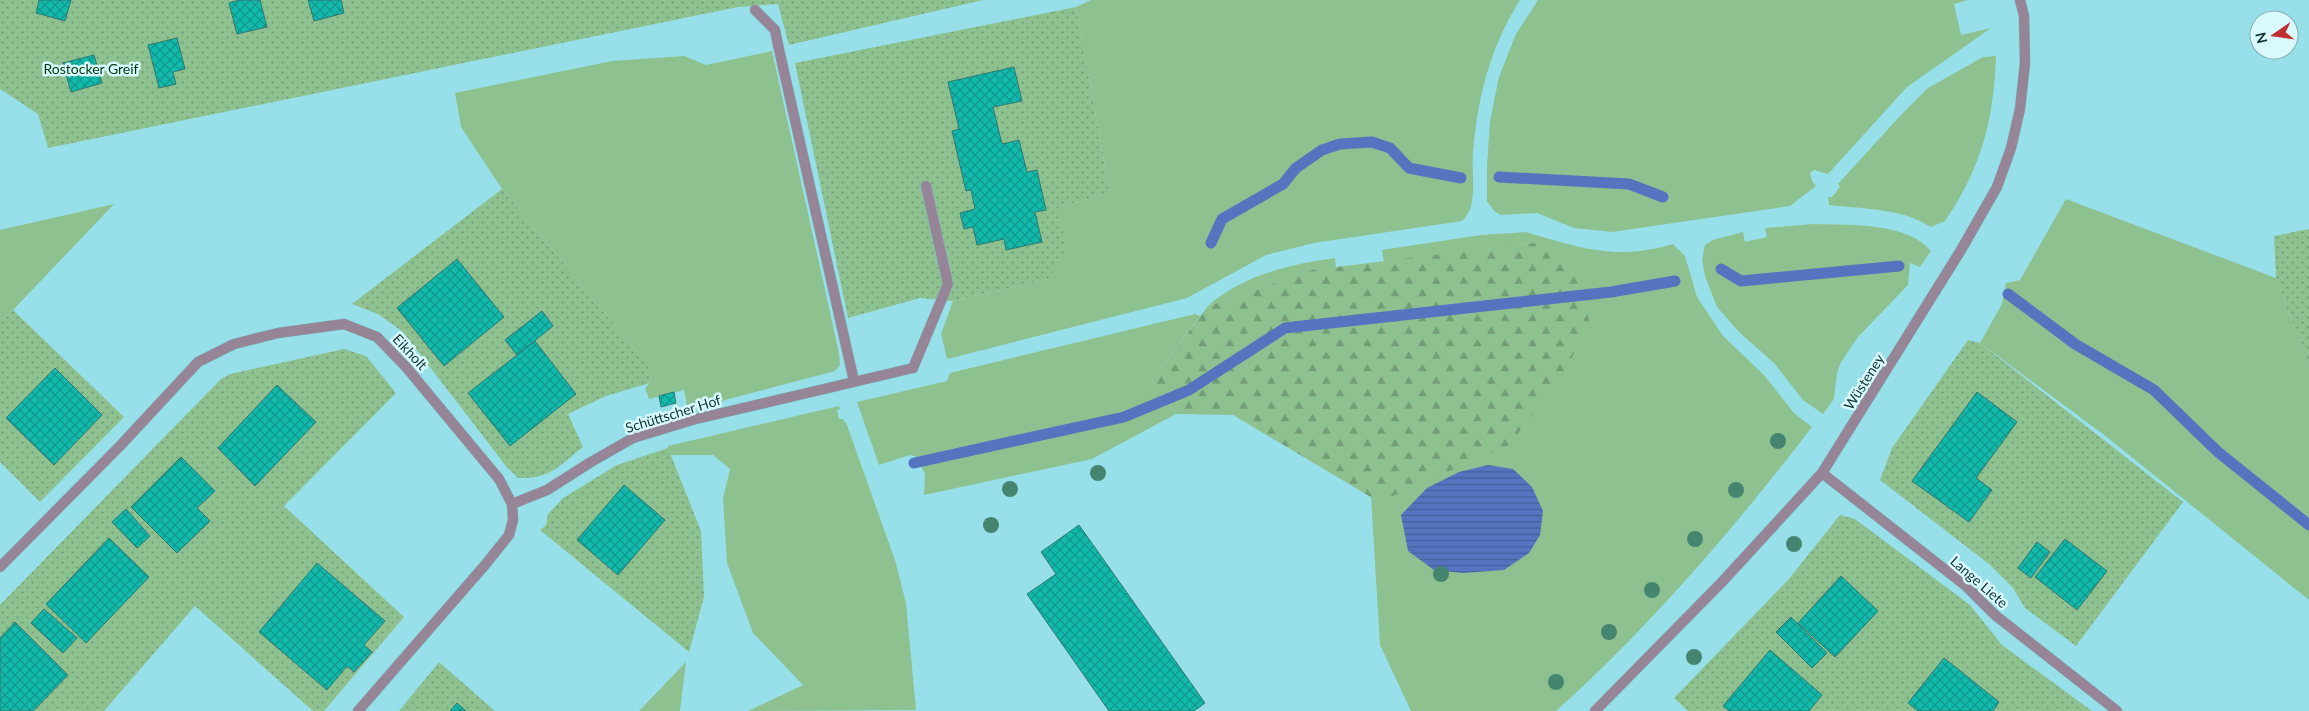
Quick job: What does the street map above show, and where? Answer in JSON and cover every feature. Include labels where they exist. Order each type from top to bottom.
[{"type":"street","name":"Wüsteney","points":[[1595,711],[1722,582],[1822,474],[1929,303],[1997,186],[2011,148],[2020,108],[2026,63],[2024,16],[2020,0]]},
{"type":"street","points":[[755,10],[774,30],[854,381]]},
{"type":"street","name":"Schüttscher Hof","points":[[512,504],[547,490],[633,438],[692,420],[913,368],[948,284],[926,186]]},
{"type":"street","name":"Eikholt","points":[[0,566],[120,446],[198,362],[234,344],[269,335],[344,324],[377,337],[406,367],[499,479],[512,504]]},
{"type":"street","name":"Lange Liete","points":[[1822,474],[1966,586],[1996,616],[2117,711]]},
{"type":"street","points":[[358,711],[485,565],[508,535],[513,520],[512,504]]},
{"type":"green space","name":"Rostocker Greif","points":[[0,0],[983,0],[789,45],[778,4],[738,7],[48,148],[38,114],[0,89]]},
{"type":"green space","points":[[1091,0],[1520,0],[1493,54],[1482,92],[1475,131],[1471,207],[1467,215],[1462,221],[1314,243],[1266,255],[1187,298],[947,359],[941,334],[953,301],[1048,279],[1058,207],[1110,193],[1076,7]]},
{"type":"green space","points":[[1538,0],[1968,0],[1954,4],[1961,35],[1991,28],[1907,87],[1828,174],[1814,170],[1810,173],[1812,181],[1816,186],[1790,206],[1612,232],[1574,228],[1537,213],[1501,215],[1494,211],[1487,201],[1490,121],[1499,77],[1516,34]]},
{"type":"green space","points":[[1076,7],[1110,193],[1058,207],[1067,251],[1048,279],[953,301],[920,298],[848,318],[795,63]]},
{"type":"green space","points":[[772,51],[839,353],[840,365],[835,371],[688,410],[684,390],[649,399],[645,388],[650,383],[652,370],[502,189],[461,127],[455,93],[612,61],[684,56],[706,65]]},
{"type":"green space","points":[[1996,56],[1992,101],[1983,143],[1968,182],[1945,221],[1931,227],[1907,216],[1895,213],[1829,205],[1828,197],[1832,197],[1840,187],[1838,184],[1928,88],[1983,57]]},
{"type":"green space","points":[[502,189],[652,370],[650,383],[606,396],[568,414],[583,447],[554,470],[547,474],[529,478],[518,478],[506,466],[403,332],[378,314],[352,304]]},
{"type":"green space","points":[[2066,199],[2276,278],[2309,368],[2309,600],[2103,434],[1980,343],[2002,304],[2006,283],[2020,280]]},
{"type":"green space","points":[[114,204],[13,310],[0,323],[0,230]]},
{"type":"green space","points":[[1813,224],[1859,225],[1892,230],[1920,242],[1931,251],[1920,267],[1910,263],[1908,285],[1858,337],[1841,362],[1837,373],[1834,399],[1823,414],[1803,400],[1774,363],[1739,332],[1717,307],[1705,276],[1702,259],[1705,245],[1713,240],[1743,232],[1745,242],[1767,237],[1765,228]]},
{"type":"green space","points":[[2309,229],[2309,368],[2276,278],[2274,236]]},
{"type":"green space","points":[[1526,232],[1581,247],[1616,252],[1634,252],[1673,244],[1685,256],[1697,297],[1723,336],[1764,375],[1794,413],[1812,427],[1753,501],[1658,611],[1625,646],[1556,711],[1411,711],[1380,645],[1371,497],[1380,502],[1534,243],[1384,262],[1382,250],[1481,235]]},
{"type":"green space","points":[[1534,243],[1572,265],[1589,320],[1565,373],[1509,445],[1379,502],[1233,415],[1176,414],[1152,380],[1208,306],[1311,270]]},
{"type":"green space","points":[[1335,258],[1336,268],[1311,270],[1208,306],[1221,295],[1252,279],[1284,268]]},
{"type":"green space","points":[[13,310],[124,417],[40,502],[0,462],[0,323]]},
{"type":"green space","points":[[1195,314],[1200,316],[1152,380],[1176,414],[1092,459],[924,495],[925,474],[917,457],[910,455],[879,465],[857,402],[947,381],[950,373]]},
{"type":"green space","points":[[1968,340],[1980,343],[2183,502],[2076,646],[2025,608],[2013,588],[1989,564],[1880,480],[1892,448]]},
{"type":"green space","points":[[344,349],[366,356],[396,393],[284,506],[404,617],[324,711],[313,711],[195,606],[104,711],[0,711],[0,605],[221,379],[230,374]]},
{"type":"green space","points":[[839,406],[840,410],[837,410],[839,419],[843,419],[847,425],[896,563],[906,603],[916,710],[748,711],[803,685],[753,633],[727,563],[723,498],[730,469],[713,455],[670,455],[668,446]]},
{"type":"green space","points":[[668,448],[701,531],[704,597],[689,652],[540,530],[546,525],[548,514],[563,498],[617,465]]},
{"type":"green space","points":[[1840,515],[1855,519],[1970,605],[2002,645],[2092,711],[1688,711],[1674,698],[1788,580]]},
{"type":"green space","points":[[439,662],[495,711],[399,711]]},
{"type":"green space","points":[[686,662],[680,711],[639,711]]},
{"type":"water","points":[[1488,465],[1513,469],[1532,487],[1543,511],[1540,535],[1529,553],[1504,570],[1463,573],[1434,570],[1408,551],[1401,515],[1427,488],[1459,472]]},
{"type":"building","points":[[39,0],[71,0],[65,21],[36,13]]},
{"type":"building","points":[[239,0],[260,0],[267,27],[237,34],[229,3]]},
{"type":"building","points":[[308,0],[341,0],[344,13],[314,21]]},
{"type":"building","points":[[177,38],[185,69],[173,72],[176,84],[159,88],[148,45]]},
{"type":"building","points":[[94,55],[102,83],[71,92],[63,63]]},
{"type":"building","points":[[1014,67],[1022,101],[993,107],[1002,144],[1019,140],[1027,172],[1037,170],[1046,210],[1035,212],[1042,242],[1006,250],[1004,239],[977,245],[973,227],[964,229],[960,213],[975,209],[971,190],[966,191],[952,131],[959,129],[948,82]]},
{"type":"building","points":[[457,259],[504,317],[444,366],[397,308]]},
{"type":"building","points":[[542,311],[553,326],[517,355],[505,340]]},
{"type":"building","points":[[535,341],[576,394],[510,446],[468,393]]},
{"type":"building","points":[[55,368],[102,415],[54,465],[6,418]]},
{"type":"building","points":[[277,385],[316,422],[255,486],[218,448]]},
{"type":"building","points":[[674,392],[676,403],[661,407],[659,396]]},
{"type":"building","points":[[1977,392],[2017,422],[1976,478],[1992,490],[1969,522],[1912,481]]},
{"type":"building","points":[[181,457],[215,491],[197,508],[210,521],[177,553],[131,507]]},
{"type":"building","points":[[624,485],[665,520],[618,575],[577,540]]},
{"type":"building","points":[[126,509],[150,536],[137,548],[112,522]]},
{"type":"building","points":[[1079,525],[1205,703],[1194,711],[1109,711],[1027,594],[1056,574],[1041,552]]},
{"type":"building","points":[[109,538],[149,577],[86,643],[46,604]]},
{"type":"building","points":[[2065,539],[2107,571],[2077,610],[2035,577]]},
{"type":"building","points":[[2037,542],[2050,552],[2031,578],[2018,568]]},
{"type":"building","points":[[317,563],[385,621],[364,645],[372,652],[354,672],[347,666],[327,690],[259,632]]},
{"type":"building","points":[[1841,576],[1878,611],[1835,657],[1798,623]]},
{"type":"building","points":[[44,609],[77,638],[63,653],[31,623]]},
{"type":"building","points":[[1791,617],[1827,653],[1812,668],[1776,632]]},
{"type":"building","points":[[15,622],[68,675],[33,711],[0,711],[0,638]]},
{"type":"building","points":[[1770,650],[1822,695],[1809,711],[1729,711],[1723,706]]},
{"type":"building","points":[[1944,658],[1999,702],[1993,711],[1918,711],[1908,703]]},
{"type":"building","points":[[457,703],[466,711],[450,711]]},
{"type":"waterway","points":[[1211,243],[1222,219],[1283,184],[1296,168],[1322,150],[1340,144],[1372,142],[1390,148],[1409,168],[1461,178]]},
{"type":"waterway","points":[[1499,177],[1629,184],[1663,197]]},
{"type":"waterway","points":[[1721,269],[1741,281],[1899,266]]},
{"type":"waterway","points":[[914,463],[1124,417],[1189,390],[1285,328],[1611,292],[1675,281]]},
{"type":"waterway","points":[[2008,294],[2075,344],[2154,390],[2218,452],[2309,525]]}]
